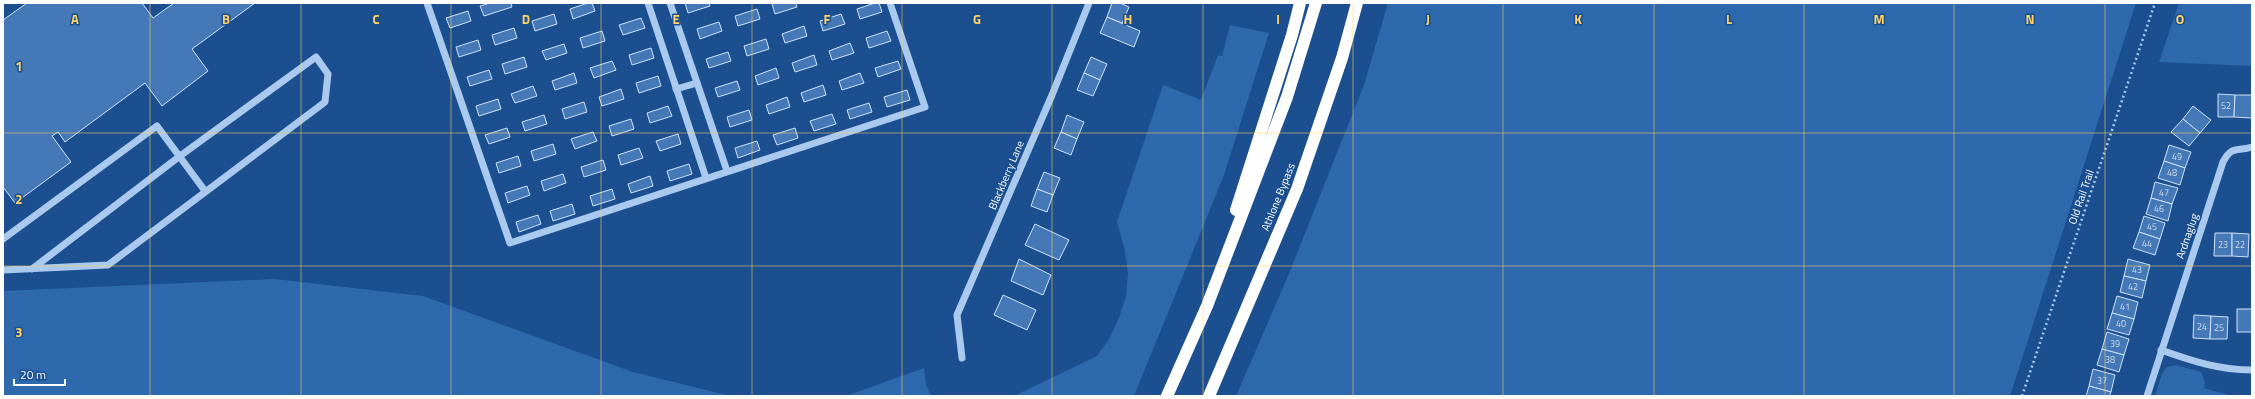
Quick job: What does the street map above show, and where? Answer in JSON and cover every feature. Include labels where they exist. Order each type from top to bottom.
[{"type":"highway","points":[[1207,306],[1292,35],[1300,3]]},
{"type":"highway","points":[[1167,396],[1207,306],[1287,97],[1316,3]]},
{"type":"highway","name":"Athlone Bypass","points":[[1209,396],[1297,190],[1342,58],[1357,3]]},
{"type":"highway","points":[[1342,58],[1365,3]]},
{"type":"street","points":[[427,3],[510,242],[925,107],[890,3]]},
{"type":"street","points":[[648,3],[706,178]]},
{"type":"street","points":[[670,3],[727,172]]},
{"type":"street","name":"Blackberry Lane","points":[[962,358],[957,315],[1052,95],[1089,3]]},
{"type":"street","points":[[3,270],[108,265],[325,102],[328,74],[316,57],[180,156],[32,268]]},
{"type":"street","points":[[676,89],[697,83]]},
{"type":"street","points":[[3,239],[157,126],[205,191]]},
{"type":"street","name":"Ardnaglug","points":[[2147,396],[2223,162],[2227,154],[2232,151],[2252,147]]},
{"type":"street","points":[[2161,350],[2208,366],[2232,370],[2252,370]]},
{"type":"path","name":"Old Rail Trail","points":[[2022,396],[2155,3]]},
{"type":"shaded area","points":[[1388,3],[2136,3],[2010,396],[1236,396],[1288,276],[1364,85]]},
{"type":"shaded area","points":[[2179,3],[2252,3],[2252,66],[2159,62]]},
{"type":"shaded area","points":[[1230,25],[1269,33],[1224,175],[1134,396],[1014,396],[1097,356],[1109,339],[1119,318],[1126,296],[1128,274],[1125,251],[1117,222],[1163,85],[1201,100],[1218,55],[1222,56]]},
{"type":"shaded area","points":[[275,279],[423,296],[633,372],[730,396],[3,396],[3,291]]},
{"type":"shaded area","points":[[2176,365],[2201,372],[2205,382],[2204,388],[2232,396],[2155,396],[2162,374],[2167,367]]},
{"type":"shaded area","points":[[924,368],[926,385],[931,396],[846,396]]},
{"type":"building","points":[[27,3],[142,3],[153,18],[174,3],[255,3],[192,49],[208,71],[162,106],[145,83],[65,142],[58,132],[52,136],[71,162],[15,203],[3,187],[3,20]]},
{"type":"building","points":[[490,3],[511,3],[512,7],[484,16],[480,6]]},
{"type":"building","points":[[592,3],[595,11],[573,19],[570,9]]},
{"type":"building","points":[[685,3],[709,3],[710,6],[688,13]]},
{"type":"building","points":[[796,3],[797,7],[775,14],[772,4]]},
{"type":"building","points":[[879,3],[882,12],[860,19],[857,9]]},
{"type":"building","points":[[1112,3],[1120,3],[1129,7],[1122,23],[1107,17]]},
{"type":"building","points":[[757,9],[760,19],[738,26],[735,16]]},
{"type":"building","points":[[468,11],[471,21],[450,28],[446,18]]},
{"type":"building","points":[[554,14],[557,24],[535,31],[532,21]]},
{"type":"building","points":[[841,14],[845,24],[823,31],[820,21]]},
{"type":"building","points":[[1107,17],[1140,31],[1134,47],[1100,33]]},
{"type":"building","points":[[641,18],[645,28],[623,35],[619,25]]},
{"type":"building","points":[[719,22],[722,31],[700,39],[697,29]]},
{"type":"building","points":[[804,26],[807,36],[785,43],[782,34]]},
{"type":"building","points":[[514,28],[517,38],[495,45],[492,35]]},
{"type":"building","points":[[602,31],[605,41],[583,48],[580,38]]},
{"type":"building","points":[[887,31],[891,41],[869,48],[866,38]]},
{"type":"building","points":[[766,39],[769,49],[747,56],[744,46]]},
{"type":"building","points":[[478,40],[481,50],[459,57],[456,47]]},
{"type":"building","points":[[850,43],[854,53],[832,60],[829,51]]},
{"type":"building","points":[[564,44],[567,53],[546,60],[542,51]]},
{"type":"building","points":[[651,48],[654,58],[632,65],[629,55]]},
{"type":"building","points":[[728,52],[731,61],[709,68],[706,59]]},
{"type":"building","points":[[814,55],[817,65],[795,72],[792,63]]},
{"type":"building","points":[[524,57],[527,67],[505,74],[502,64]]},
{"type":"building","points":[[1091,57],[1107,64],[1100,80],[1084,73]]},
{"type":"building","points":[[612,61],[616,70],[594,78],[590,68]]},
{"type":"building","points":[[898,61],[901,69],[878,77],[875,68]]},
{"type":"building","points":[[776,68],[779,78],[758,85],[755,76]]},
{"type":"building","points":[[489,70],[492,79],[470,86],[467,77]]},
{"type":"building","points":[[574,73],[577,83],[555,90],[552,81]]},
{"type":"building","points":[[860,73],[864,83],[842,90],[839,81]]},
{"type":"building","points":[[1084,73],[1100,80],[1093,96],[1077,90]]},
{"type":"building","points":[[658,76],[661,86],[639,93],[636,83]]},
{"type":"building","points":[[737,81],[740,90],[718,97],[715,88]]},
{"type":"building","points":[[823,85],[826,95],[804,102],[801,93]]},
{"type":"building","points":[[533,86],[537,96],[515,103],[511,94]]},
{"type":"building","points":[[621,89],[624,99],[602,106],[599,97]]},
{"type":"building","points":[[907,90],[910,100],[887,107],[884,97]]},
{"type":"building","points":[[2218,94],[2235,95],[2234,117],[2218,117]]},
{"type":"building","points":[[2235,95],[2252,95],[2252,118],[2234,117]]},
{"type":"building","points":[[787,97],[790,107],[769,114],[766,105]]},
{"type":"building","points":[[498,99],[501,109],[479,116],[476,106]]},
{"type":"building","points":[[584,102],[587,112],[565,119],[562,109]]},
{"type":"building","points":[[869,103],[872,112],[850,119],[847,110]]},
{"type":"building","points":[[668,106],[672,116],[650,123],[647,113]]},
{"type":"building","points":[[2193,106],[2211,120],[2200,133],[2183,119]]},
{"type":"building","points":[[749,110],[752,120],[730,127],[727,117]]},
{"type":"building","points":[[832,114],[836,124],[814,131],[810,121]]},
{"type":"building","points":[[544,115],[547,124],[525,131],[522,122]]},
{"type":"building","points":[[1067,115],[1084,122],[1077,139],[1061,132]]},
{"type":"building","points":[[631,119],[634,129],[612,136],[609,126]]},
{"type":"building","points":[[2183,119],[2200,133],[2189,146],[2171,132]]},
{"type":"building","points":[[507,128],[510,137],[489,144],[485,135]]},
{"type":"building","points":[[795,128],[798,138],[777,145],[773,135]]},
{"type":"building","points":[[593,132],[597,141],[575,149],[571,139]]},
{"type":"building","points":[[1061,132],[1077,139],[1071,155],[1054,148]]},
{"type":"building","points":[[678,134],[681,144],[660,151],[656,141]]},
{"type":"building","points":[[757,141],[760,150],[738,158],[735,148]]},
{"type":"building","points":[[553,144],[556,154],[534,161],[531,151]]},
{"type":"building","points":[[2169,145],[2191,152],[2185,168],[2164,161]]},
{"type":"building","points":[[639,148],[643,158],[621,165],[618,155]]},
{"type":"building","points":[[518,156],[521,166],[499,173],[496,163]]},
{"type":"building","points":[[603,160],[606,170],[584,177],[581,167]]},
{"type":"building","points":[[2164,161],[2185,168],[2180,185],[2158,178]]},
{"type":"building","points":[[689,164],[692,174],[670,181],[667,171]]},
{"type":"building","points":[[1044,172],[1060,178],[1053,195],[1037,189]]},
{"type":"building","points":[[563,174],[566,183],[544,191],[541,181]]},
{"type":"building","points":[[650,176],[653,186],[631,193],[628,184]]},
{"type":"building","points":[[2155,182],[2178,188],[2172,204],[2151,198]]},
{"type":"building","points":[[527,186],[530,195],[508,203],[505,193]]},
{"type":"building","points":[[612,189],[615,199],[593,206],[590,196]]},
{"type":"building","points":[[1037,189],[1053,195],[1047,212],[1031,206]]},
{"type":"building","points":[[2151,198],[2172,204],[2168,221],[2146,214]]},
{"type":"building","points":[[572,204],[575,214],[553,221],[550,211]]},
{"type":"building","points":[[538,215],[541,224],[519,232],[516,222]]},
{"type":"building","points":[[2144,216],[2165,223],[2160,239],[2139,232]]},
{"type":"building","points":[[1035,224],[1069,240],[1059,260],[1025,245]]},
{"type":"building","points":[[2139,232],[2160,239],[2155,255],[2133,248]]},
{"type":"building","points":[[2215,233],[2232,233],[2232,256],[2214,256]]},
{"type":"building","points":[[2232,233],[2249,234],[2248,257],[2232,256]]},
{"type":"building","points":[[1019,259],[1051,275],[1043,295],[1011,281]]},
{"type":"building","points":[[2128,259],[2150,265],[2146,281],[2124,276]]},
{"type":"building","points":[[2124,276],[2146,281],[2142,298],[2120,292]]},
{"type":"building","points":[[1003,295],[1036,310],[1027,330],[994,315]]},
{"type":"building","points":[[2117,296],[2138,302],[2134,319],[2112,313]]},
{"type":"building","points":[[2237,309],[2252,309],[2252,332],[2237,332]]},
{"type":"building","points":[[2112,313],[2134,319],[2129,335],[2107,329]]},
{"type":"building","points":[[2194,315],[2211,316],[2210,339],[2193,338]]},
{"type":"building","points":[[2211,316],[2228,317],[2227,339],[2210,339]]},
{"type":"building","points":[[2107,332],[2129,339],[2124,355],[2102,349]]},
{"type":"building","points":[[2102,349],[2124,355],[2119,372],[2097,365]]},
{"type":"building","points":[[2093,369],[2115,375],[2111,392],[2089,386]]},
{"type":"building","points":[[2089,386],[2111,392],[2109,396],[2086,396]]}]
